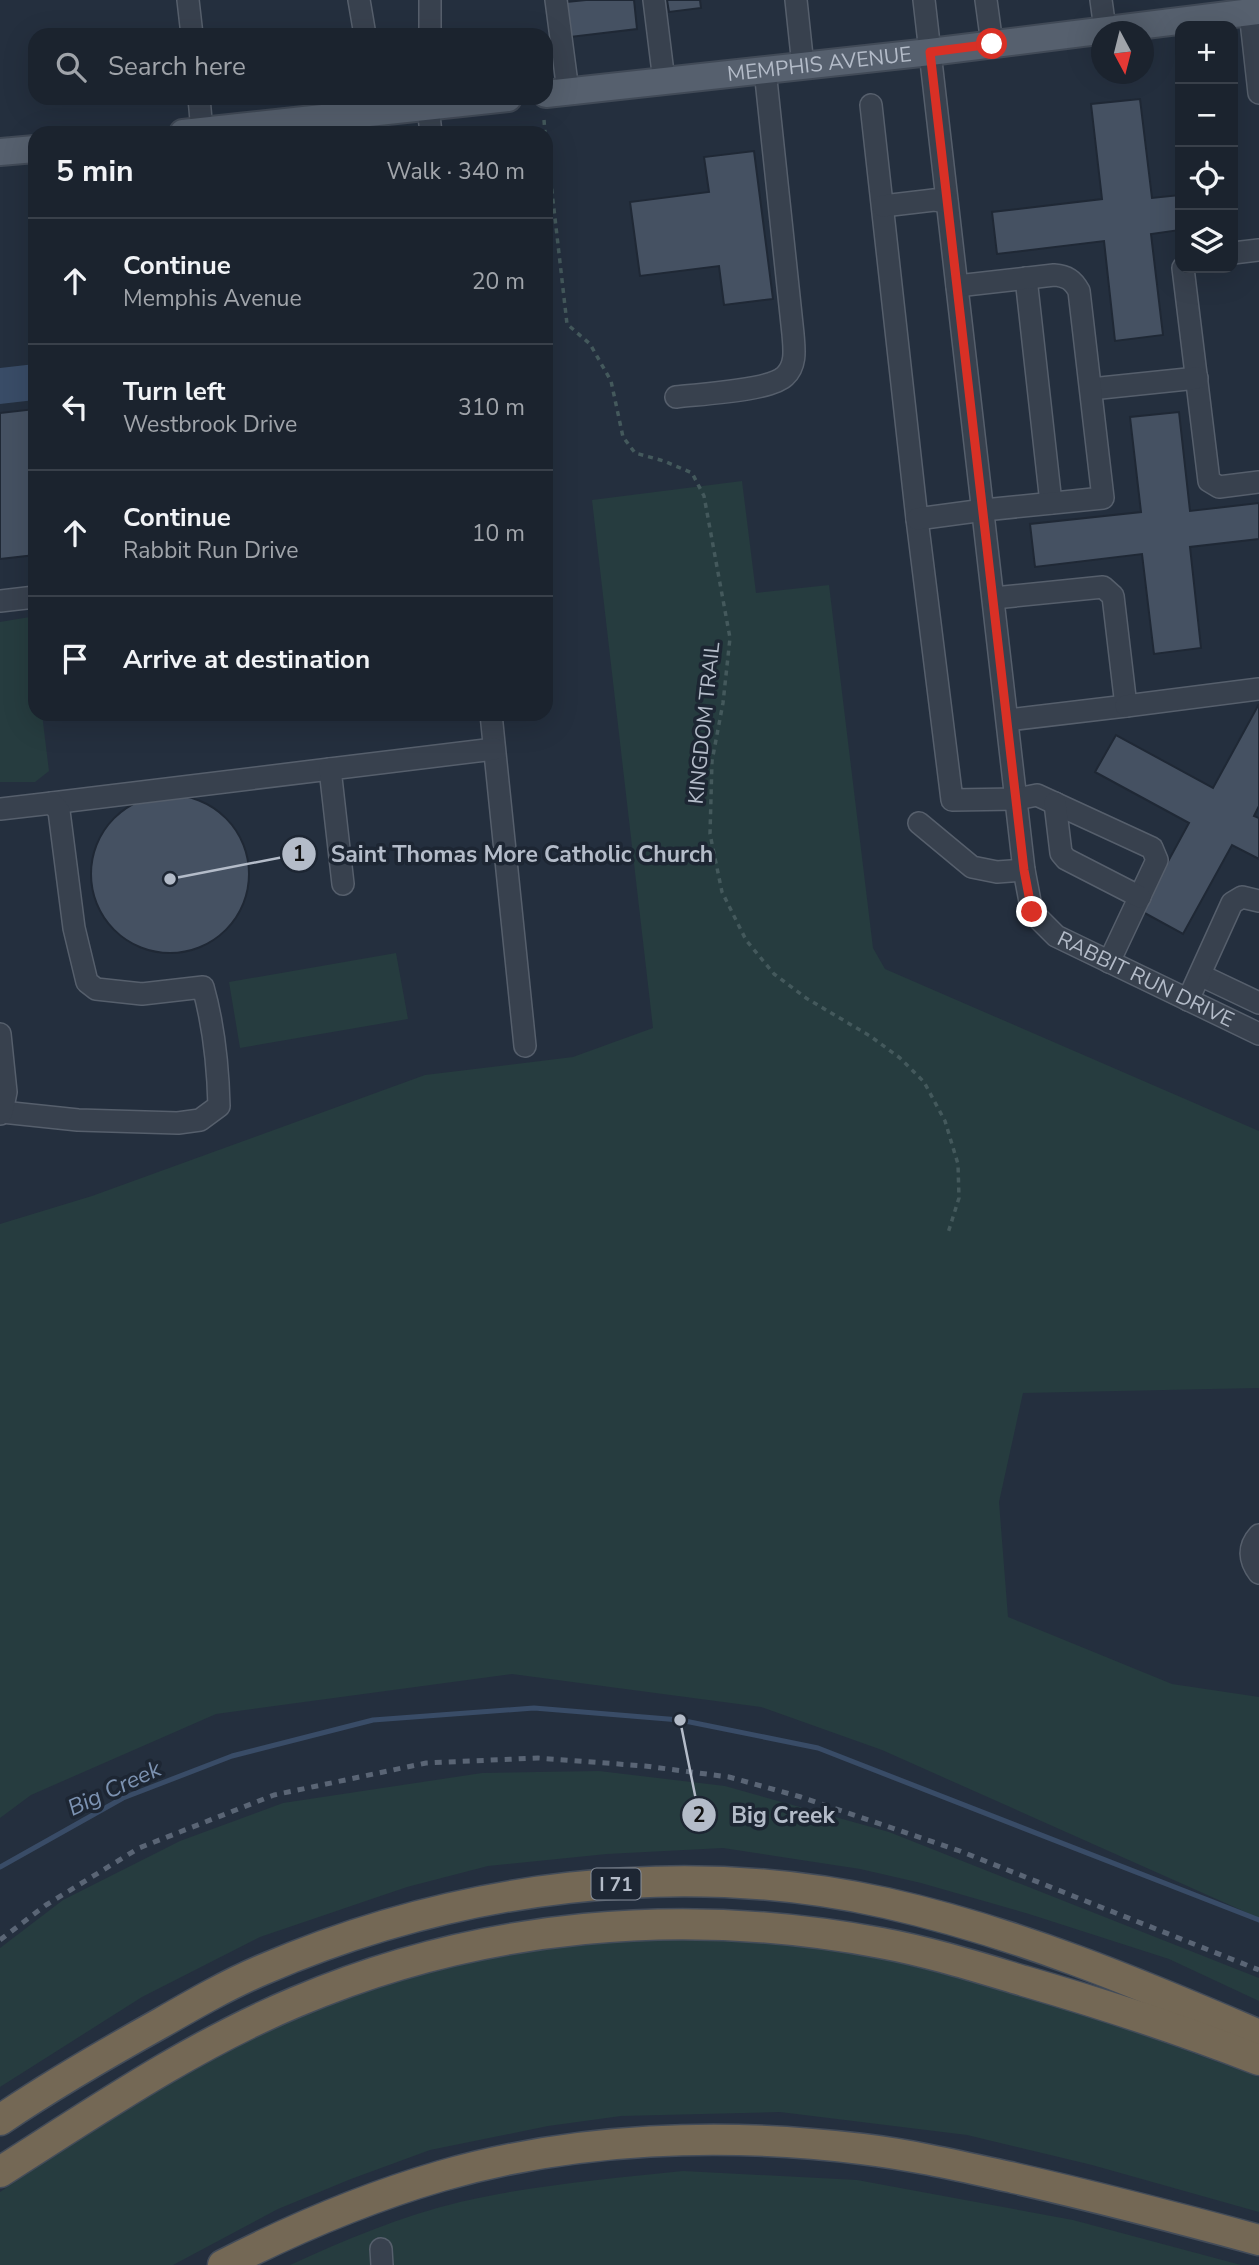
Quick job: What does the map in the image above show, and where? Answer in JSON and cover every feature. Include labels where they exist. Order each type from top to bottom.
[{"type":"highway","name":"I 71","points":[[0,2120],[120,2046],[210,1996],[260,1971],[320,1947],[412,1917],[550,1889],[595,1885],[693,1882],[750,1885],[813,1891],[885,1903],[962,1923],[1054,1952],[1259,2035]]},
{"type":"highway","points":[[0,2172],[209,2044],[292,2003],[399,1964],[465,1947],[534,1934],[603,1927],[661,1924],[765,1927],[884,1943],[1082,1998],[1259,2060]]},
{"type":"highway","points":[[223,2265],[333,2213],[443,2176],[567,2150],[687,2141],[741,2140],[864,2149],[1114,2201],[1259,2240]]},
{"type":"main road","name":"MEMPHIS AVENUE","points":[[1154,23],[1254,12]]},
{"type":"main road","name":"MEMPHIS AVENUE","points":[[557,93],[930,52],[1091,31]]},
{"type":"main road","points":[[301,126],[372,105],[431,111],[467,105]]},
{"type":"main road","points":[[0,152],[28,150]]},
{"type":"street","points":[[188,0],[190,28]]},
{"type":"street","points":[[359,0],[364,28]]},
{"type":"street","points":[[430,0],[430,28]]},
{"type":"street","points":[[556,0],[557,93]]},
{"type":"street","points":[[654,0],[664,81]]},
{"type":"street","points":[[781,0],[795,0],[803,65]]},
{"type":"street","name":"RABBIT RUN DRIVE","points":[[924,0],[1025,874],[1032,912],[1056,936],[1259,1034]]},
{"type":"street","points":[[986,0],[992,44]]},
{"type":"street","points":[[1101,0],[1104,21]]},
{"type":"street","points":[[1254,12],[1259,93]]},
{"type":"street","points":[[676,397],[769,384],[786,376],[793,362],[795,353],[765,70]]},
{"type":"street","points":[[871,104],[917,519],[952,800],[1017,799],[1037,794],[1152,848],[1157,860],[1109,962]]},
{"type":"street","points":[[194,126],[198,105]]},
{"type":"street","points":[[884,206],[934,200],[947,202]]},
{"type":"street","points":[[1238,252],[1259,250]]},
{"type":"street","points":[[1184,273],[1209,481],[1219,487],[1259,482]]},
{"type":"street","points":[[917,519],[1104,498],[1079,291],[1074,282],[1061,275],[957,286]]},
{"type":"street","points":[[1026,278],[1051,503]]},
{"type":"street","points":[[1091,389],[1196,378]]},
{"type":"street","points":[[994,598],[1103,587],[1109,590],[1113,596],[1126,706]]},
{"type":"street","points":[[0,601],[28,598]]},
{"type":"street","points":[[1008,720],[1259,690]]},
{"type":"street","points":[[492,721],[525,1046]]},
{"type":"street","points":[[0,809],[494,749]]},
{"type":"street","points":[[330,769],[343,884]]},
{"type":"street","points":[[0,1034],[6,1092],[1,1113],[78,1120],[178,1123],[201,1120],[219,1106],[210,1011],[203,987],[142,995],[96,989],[87,982],[74,928],[59,811],[52,803]]},
{"type":"street","points":[[1055,803],[1061,853],[1066,859],[1140,897]]},
{"type":"street","points":[[919,823],[972,867],[1025,874]]},
{"type":"street","points":[[1188,1000],[1232,903],[1241,897],[1259,901]]},
{"type":"street","points":[[1200,975],[1259,1003]]},
{"type":"street","points":[[1259,1535],[1251,1548],[1251,1556],[1259,1573]]},
{"type":"path","points":[[544,120],[544,126]]},
{"type":"path","name":"KINGDOM TRAIL","points":[[553,201],[567,324],[590,344],[611,381],[623,437],[635,453],[692,473],[704,496],[730,638],[723,703],[712,761],[710,834],[722,892],[746,940],[774,974],[806,998],[870,1036],[900,1058],[924,1082],[945,1121],[958,1164],[959,1198],[948,1233]]},
{"type":"green space","points":[[742,481],[756,593],[829,585],[873,948],[885,969],[1259,1131],[1259,1388],[1023,1393],[999,1502],[1008,1617],[1172,1684],[1259,1697],[1259,1918],[882,1750],[761,1707],[512,1674],[216,1714],[31,1795],[0,1818],[0,1224],[92,1196],[425,1075],[573,1057],[653,1028],[592,500]]},
{"type":"green space","points":[[28,617],[28,721],[43,721],[49,771],[35,782],[0,782],[0,622]]},
{"type":"green space","points":[[396,953],[408,1019],[240,1048],[229,982]]},
{"type":"green space","points":[[599,1771],[725,1786],[889,1832],[1259,1978],[1259,2001],[1169,1959],[1029,1914],[921,1883],[860,1869],[723,1848],[607,1854],[488,1866],[407,1887],[260,1937],[142,1997],[0,2087],[0,1948],[63,1900],[180,1841],[283,1803],[482,1773]]},
{"type":"green space","points":[[736,1938],[848,1950],[1045,1999],[1259,2077],[1259,2212],[1092,2165],[967,2135],[780,2112],[621,2116],[548,2126],[430,2150],[278,2209],[173,2265],[0,2265],[0,2192],[189,2072],[290,2018],[418,1972],[554,1942]]},
{"type":"green space","points":[[683,2171],[857,2180],[1073,2220],[1241,2265],[290,2265],[374,2229],[460,2202],[543,2187]]},
{"type":"water","points":[[28,365],[28,401],[0,404],[0,368]]},
{"type":"building","points":[[634,0],[637,29],[570,37],[566,2]]},
{"type":"building","points":[[667,0],[700,0],[701,8],[669,12]]},
{"type":"building","points":[[1140,99],[1152,198],[1175,196],[1175,231],[1151,234],[1163,335],[1115,341],[1104,241],[997,254],[992,212],[1102,199],[1091,104]]},
{"type":"building","points":[[754,151],[773,299],[724,305],[719,266],[640,276],[630,202],[709,192],[704,157]]},
{"type":"building","points":[[28,410],[28,556],[0,559],[0,413]]},
{"type":"building","points":[[1179,412],[1190,511],[1259,503],[1259,539],[1190,547],[1201,648],[1154,654],[1142,554],[1035,567],[1030,524],[1141,512],[1130,417]]},
{"type":"building","points":[[1259,704],[1259,806],[1254,816],[1259,818],[1259,859],[1232,845],[1183,934],[1141,911],[1189,823],[1095,772],[1116,735],[1213,788]]},
{"type":"building","points":[[170,795],[200,801],[226,818],[243,844],[249,874],[243,904],[226,930],[200,947],[170,953],[140,947],[114,930],[97,904],[91,874],[97,844],[114,818],[140,801]]},
{"type":"waterway","name":"Big Creek","points":[[0,1867],[123,1798],[232,1756],[373,1720],[534,1708],[680,1720],[818,1748],[1259,1920]]},
{"type":"railway","points":[[0,1940],[46,1905],[139,1848],[274,1795],[426,1763],[538,1758],[645,1766],[729,1777],[801,1797],[960,1851],[1259,1970]]},
{"type":"place","name":"Saint Thomas More Catholic Church","points":[[170,879]]},
{"type":"place","name":"Big Creek","points":[[680,1720]]},
{"type":"route","points":[[992,44],[930,52],[1024,870],[1032,912]]}]
